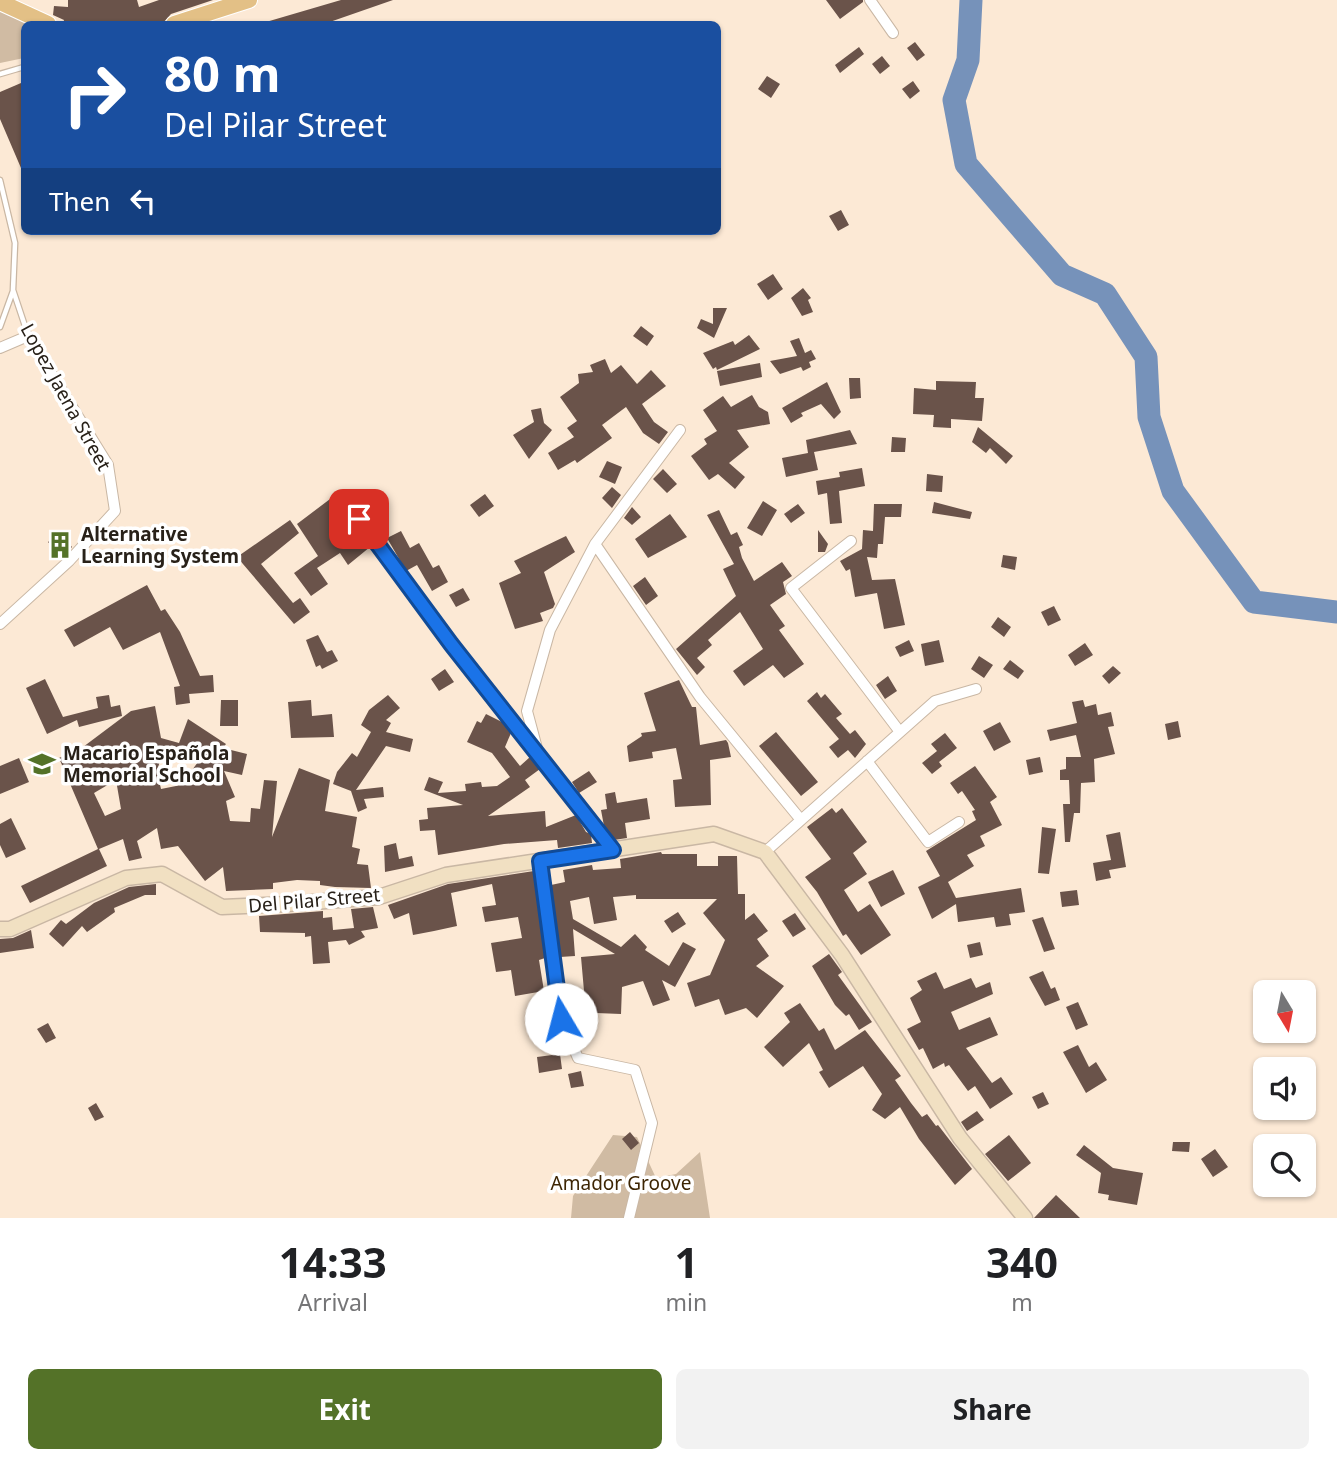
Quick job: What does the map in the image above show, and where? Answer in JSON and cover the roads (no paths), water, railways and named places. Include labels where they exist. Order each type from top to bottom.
[{"type":"main road","points":[[183,21],[249,0]]},
{"type":"main road","points":[[0,2],[41,21]]},
{"type":"street","points":[[870,0],[894,33]]},
{"type":"street","points":[[0,348],[28,336]]},
{"type":"street","name":"Lopez Jaena Street","points":[[0,624],[69,561],[115,510],[108,465],[28,336]]},
{"type":"street","points":[[540,755],[527,711],[550,630],[595,544],[680,430]]},
{"type":"street","points":[[359,519],[459,655],[613,850]]},
{"type":"street","points":[[850,541],[791,589],[900,732]]},
{"type":"street","points":[[595,544],[653,634],[699,697],[801,820]]},
{"type":"street","points":[[976,689],[935,701],[765,852],[842,955],[960,1138],[1019,1214]]},
{"type":"street","points":[[867,761],[928,842],[958,822]]},
{"type":"street","name":"Del Pilar Street","points":[[0,929],[10,929],[126,878],[162,874],[222,907],[379,897],[446,875],[714,834],[765,852]]},
{"type":"street","points":[[540,861],[561,1019],[578,1058],[635,1070],[652,1123],[629,1218]]},
{"type":"lane","points":[[0,74],[21,69]]},
{"type":"lane","name":"Lopez Jaena Street","points":[[0,180],[15,243],[13,290],[0,327]]},
{"type":"lane","name":"Lopez Jaena Street","points":[[13,290],[28,336]]},
{"type":"waterway","points":[[971,0],[968,60],[954,100],[966,164],[1062,275],[1105,294],[1146,357],[1149,417],[1173,491],[1254,602],[1337,612]]},
{"type":"place","name":"Alternative Learning System","points":[[60,545]]},
{"type":"place","name":"Macario Española Memorial School","points":[[42,764]]},
{"type":"park label","name":"Amador Groove","points":[[621,1183]]}]
